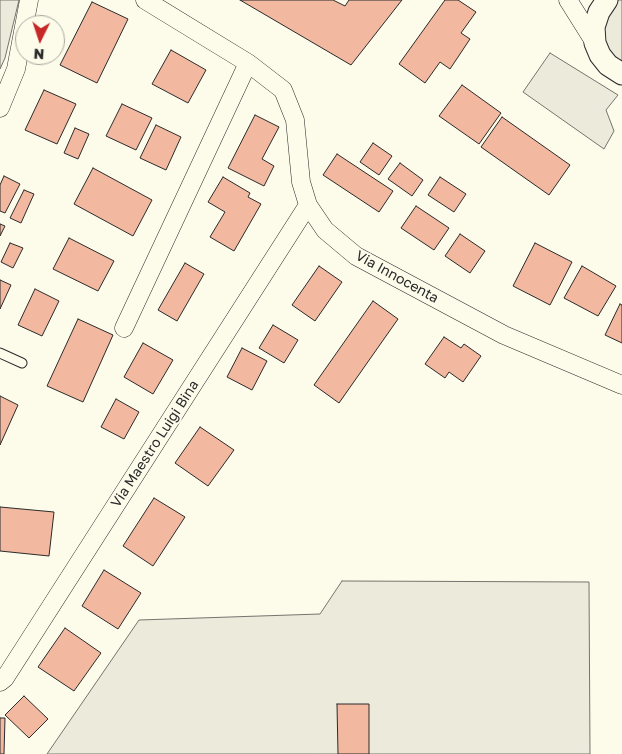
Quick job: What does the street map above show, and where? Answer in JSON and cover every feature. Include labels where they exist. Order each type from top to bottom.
[{"type":"street","points":[[0,108],[16,68],[29,0]]},
{"type":"street","name":"Via Innocenta","points":[[144,0],[248,63],[283,90],[296,120],[301,182],[308,205],[326,230],[356,256],[504,335],[622,385]]},
{"type":"street","points":[[568,0],[595,43],[600,55],[608,65],[622,74]]},
{"type":"street","points":[[595,43],[594,27],[598,12],[607,0]]},
{"type":"street","points":[[124,328],[248,63]]},
{"type":"street","name":"Via Maestro Luigi Bina","points":[[0,682],[5,678],[308,205]]},
{"type":"lane","points":[[0,353],[22,363]]},
{"type":"shaded area","points":[[0,0],[19,0],[5,58],[0,69]]},
{"type":"shaded area","points":[[612,0],[622,0],[622,61],[617,59],[608,50],[602,39]]},
{"type":"shaded area","points":[[550,53],[618,95],[606,110],[614,131],[604,149],[523,92]]},
{"type":"shaded area","points":[[342,581],[589,582],[590,754],[47,754],[139,620],[320,614]]},
{"type":"building","points":[[240,0],[333,0],[345,6],[349,0],[402,0],[351,65]]},
{"type":"building","points":[[445,0],[458,0],[476,12],[461,33],[470,39],[450,69],[440,62],[425,83],[399,64]]},
{"type":"building","points":[[92,2],[128,19],[97,83],[60,65],[65,65],[65,55]]},
{"type":"building","points":[[171,50],[206,70],[188,103],[152,84]]},
{"type":"building","points":[[462,85],[501,113],[479,144],[439,116]]},
{"type":"building","points":[[44,90],[76,104],[57,144],[25,130]]},
{"type":"building","points":[[122,104],[152,118],[136,150],[106,136]]},
{"type":"building","points":[[255,115],[279,127],[262,159],[274,166],[264,186],[228,168]]},
{"type":"building","points":[[502,117],[570,165],[549,195],[481,147]]},
{"type":"building","points":[[156,125],[181,137],[166,170],[140,158]]},
{"type":"building","points":[[75,128],[89,134],[78,159],[64,153]]},
{"type":"building","points":[[373,143],[392,156],[379,175],[360,162]]},
{"type":"building","points":[[337,154],[393,191],[379,212],[323,175]]},
{"type":"building","points":[[400,163],[423,180],[412,196],[388,179]]},
{"type":"building","points":[[93,168],[152,200],[133,236],[74,204]]},
{"type":"building","points":[[4,176],[20,184],[5,213],[0,211],[0,185]]},
{"type":"building","points":[[223,177],[250,193],[248,197],[261,204],[234,251],[210,237],[225,212],[208,202]]},
{"type":"building","points":[[440,177],[466,194],[454,212],[428,195]]},
{"type":"building","points":[[24,190],[34,194],[21,223],[10,218]]},
{"type":"building","points":[[416,206],[449,228],[434,250],[401,228]]},
{"type":"building","points":[[0,224],[5,226],[0,236]]},
{"type":"building","points":[[460,234],[485,251],[470,273],[445,256]]},
{"type":"building","points":[[69,238],[114,261],[98,291],[53,269]]},
{"type":"building","points":[[10,243],[23,248],[13,268],[1,262]]},
{"type":"building","points":[[535,243],[572,262],[550,305],[513,286]]},
{"type":"building","points":[[185,263],[204,274],[177,321],[158,310]]},
{"type":"building","points":[[319,266],[342,282],[315,321],[292,305]]},
{"type":"building","points":[[582,266],[616,286],[598,316],[564,298]]},
{"type":"building","points":[[0,280],[11,285],[0,309]]},
{"type":"building","points":[[35,289],[59,301],[42,336],[18,325]]},
{"type":"building","points":[[373,301],[398,319],[339,403],[314,385]]},
{"type":"building","points":[[620,304],[622,305],[622,343],[605,335]]},
{"type":"building","points":[[78,319],[113,335],[83,402],[47,386]]},
{"type":"building","points":[[273,325],[298,340],[284,363],[259,348]]},
{"type":"building","points":[[444,337],[461,348],[464,344],[481,356],[463,382],[449,372],[445,378],[425,364]]},
{"type":"building","points":[[143,343],[173,360],[153,394],[124,377]]},
{"type":"building","points":[[242,348],[267,361],[252,390],[227,377]]},
{"type":"building","points":[[0,396],[18,405],[0,445]]},
{"type":"building","points":[[116,399],[139,412],[124,439],[101,427]]},
{"type":"building","points":[[200,427],[234,450],[208,486],[175,463]]},
{"type":"building","points":[[154,498],[185,517],[153,566],[123,546]]},
{"type":"building","points":[[0,507],[54,512],[49,556],[0,551]]},
{"type":"building","points":[[104,570],[141,593],[118,629],[82,606]]},
{"type":"building","points":[[65,628],[101,653],[74,691],[38,667]]},
{"type":"building","points":[[24,696],[48,719],[29,738],[5,715]]},
{"type":"building","points":[[337,704],[369,704],[369,754],[338,754]]},
{"type":"building","points":[[0,718],[5,718],[4,754],[0,754]]}]
